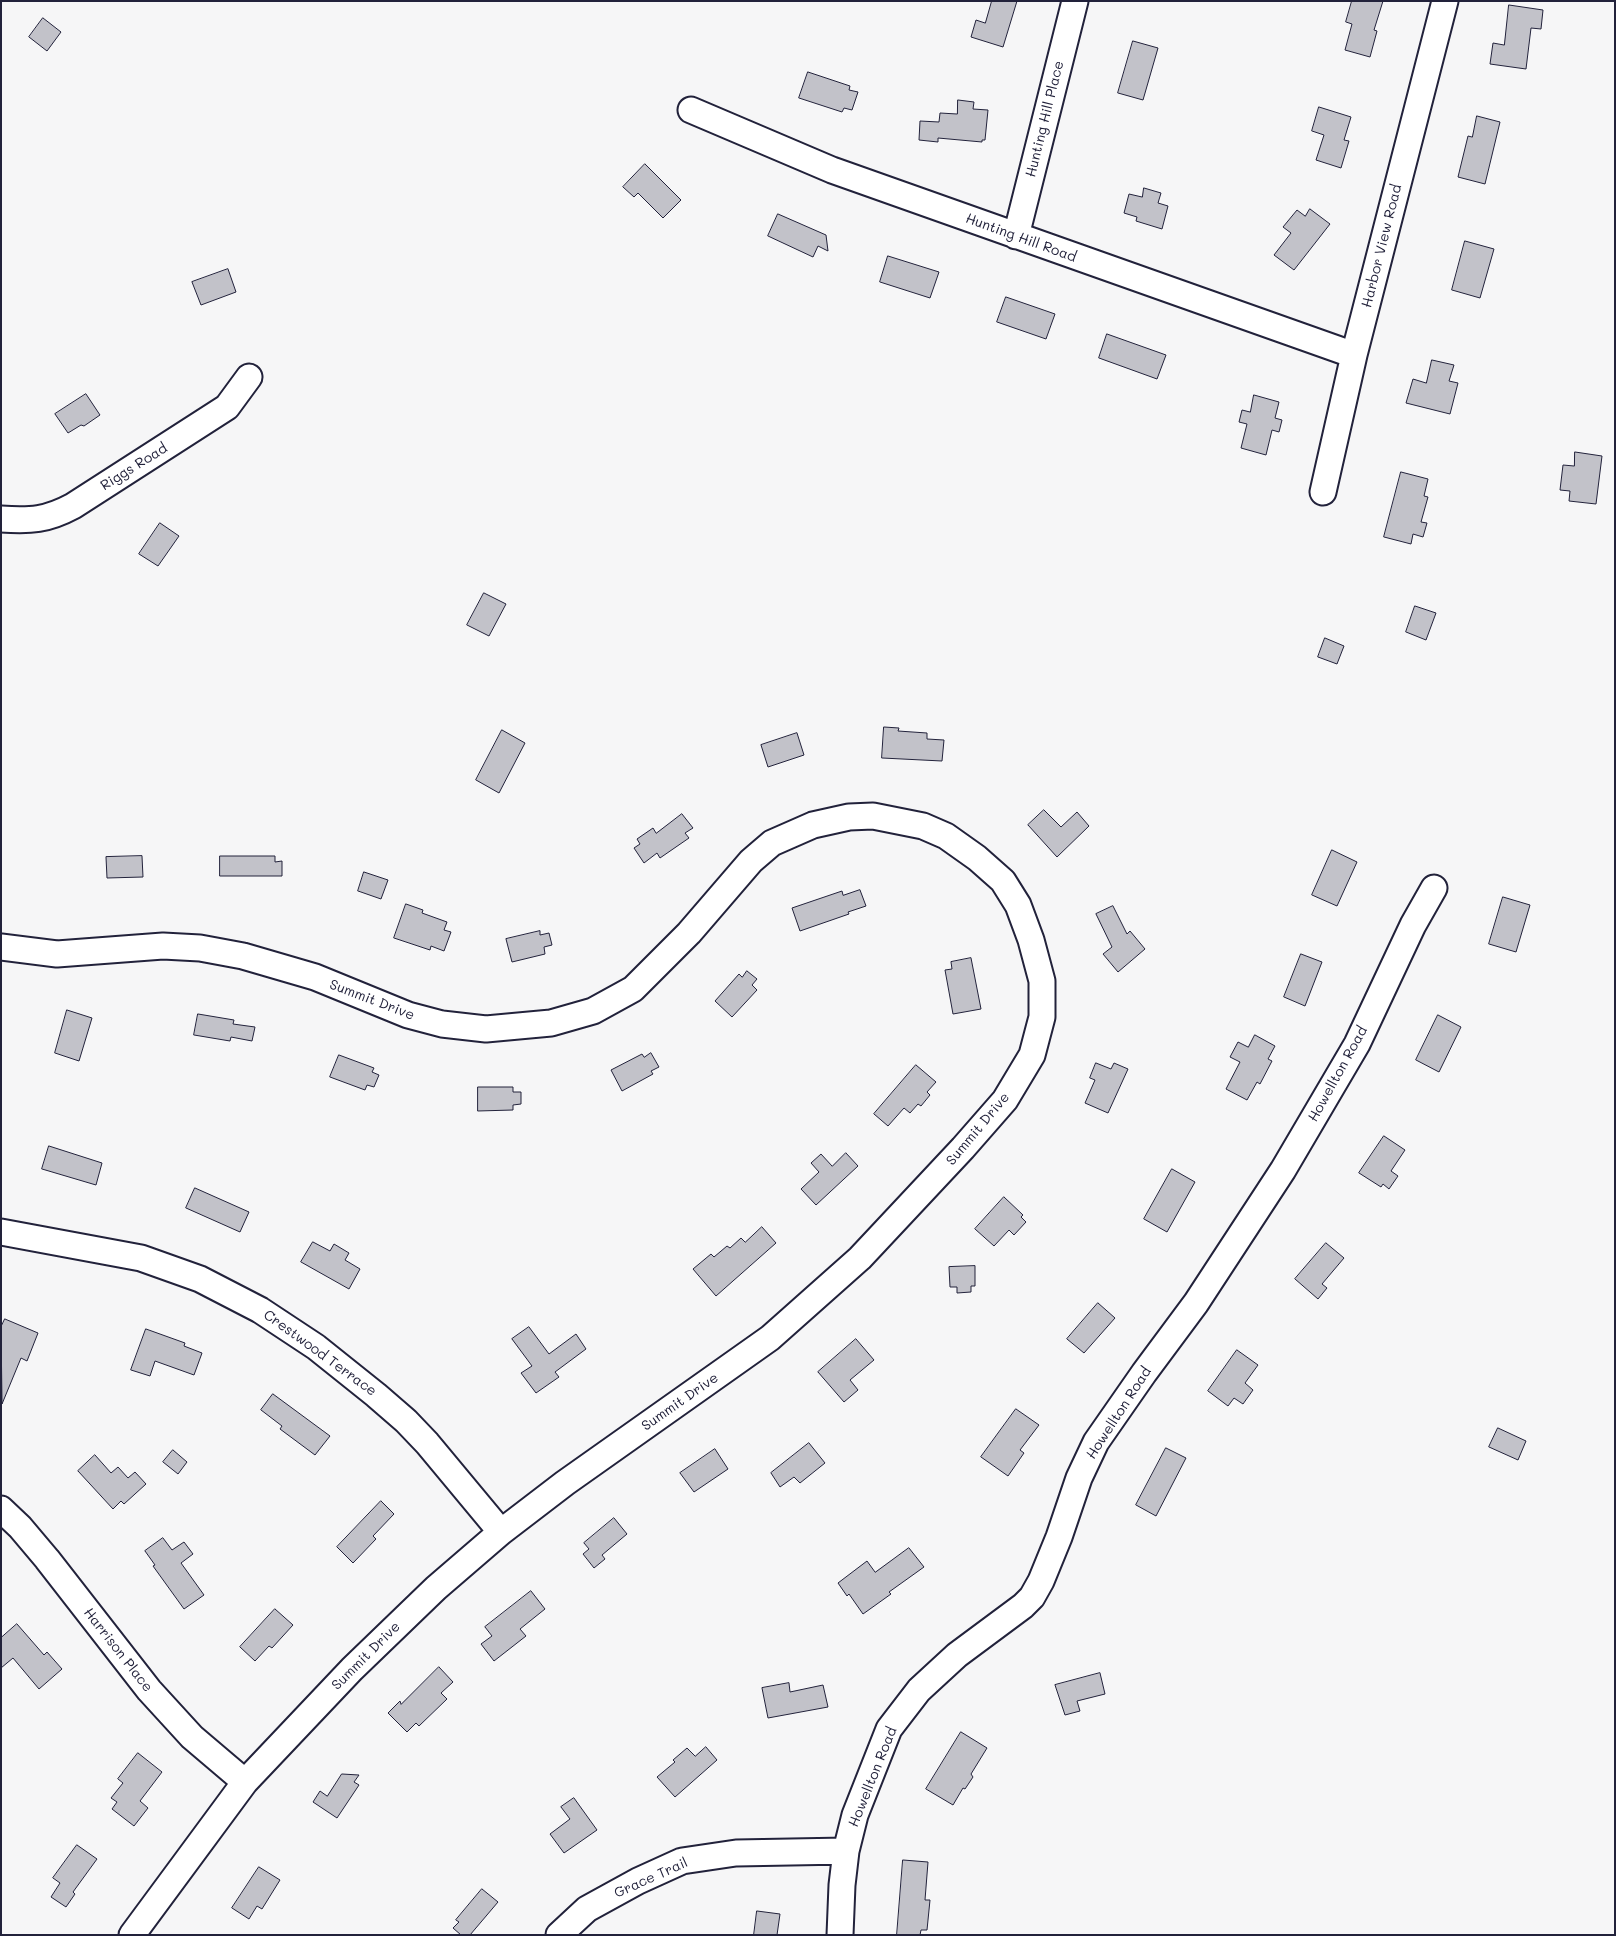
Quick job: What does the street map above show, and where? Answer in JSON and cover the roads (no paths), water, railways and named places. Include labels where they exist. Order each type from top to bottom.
[{"type":"street","name":"Hunting Hill Place","points":[[1016,236],[1075,1]]},
{"type":"street","name":"Harbor View Road","points":[[1323,492],[1354,355],[1445,1]]},
{"type":"street","name":"Hunting Hill Road","points":[[691,110],[832,170],[1354,355]]},
{"type":"street","name":"Riggs Road","points":[[1,519],[39,520],[56,515],[73,506],[227,407],[250,377]]},
{"type":"street","name":"Summit Drive","points":[[1,946],[57,954],[163,946],[200,948],[243,956],[315,978],[408,1015],[442,1024],[486,1028],[551,1023],[593,1011],[633,989],[689,934],[751,860],[772,843],[813,825],[849,817],[874,816],[923,826],[946,836],[977,858],[1003,881],[1018,905],[1031,940],[1042,981],[1042,1017],[1032,1056],[1005,1100],[963,1148],[860,1258],[770,1338],[565,1483],[501,1532],[436,1588],[352,1669],[245,1782],[132,1935]]},
{"type":"street","name":"Howellton Road","points":[[840,1935],[842,1885],[846,1851],[855,1815],[889,1729],[919,1690],[957,1655],[1023,1606],[1032,1597],[1042,1581],[1079,1478],[1096,1442],[1196,1303],[1283,1170],[1357,1044],[1413,925],[1434,888]]},
{"type":"street","name":"Crestwood Terrace","points":[[1,1232],[141,1258],[200,1279],[260,1310],[316,1347],[406,1421],[427,1443],[501,1532]]},
{"type":"street","name":"Harrison Place","points":[[1,1510],[20,1527],[47,1558],[149,1690],[192,1737],[245,1782]]},
{"type":"street","name":"Grace Trail","points":[[559,1935],[587,1909],[638,1881],[682,1861],[736,1852],[846,1851]]}]
